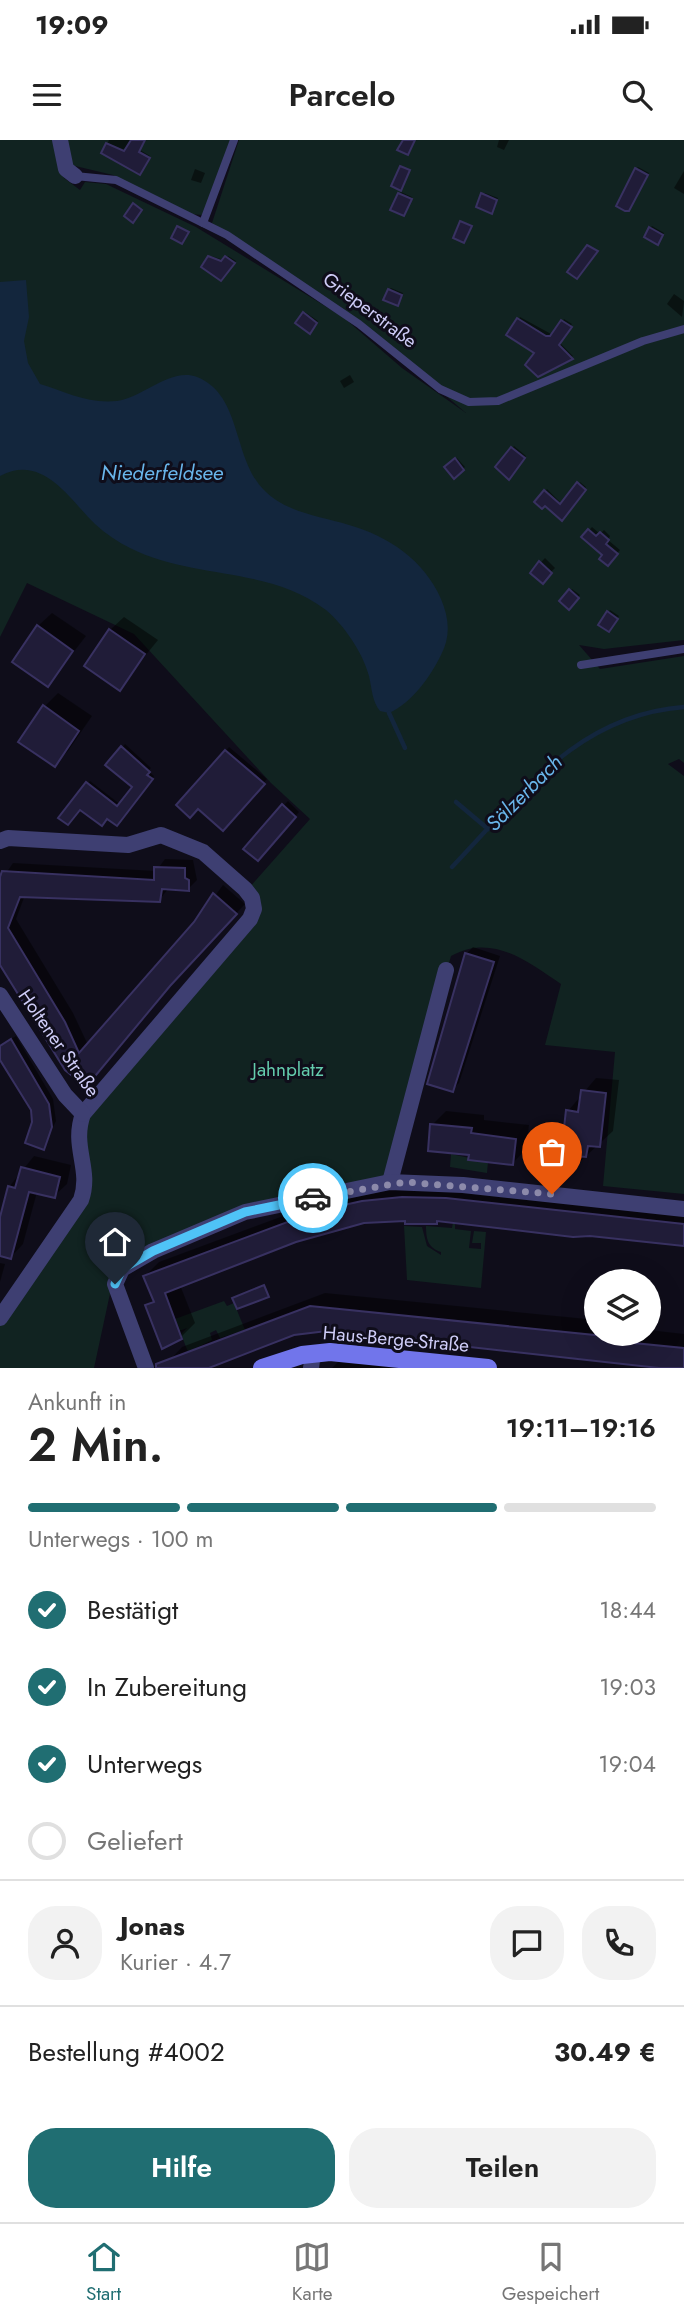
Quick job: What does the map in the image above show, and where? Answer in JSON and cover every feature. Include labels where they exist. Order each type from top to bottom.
[{"type":"main road","name":"Haus-Berge-Straße","points":[[262,1368],[346,1352],[488,1368]]},
{"type":"street","name":"Grieperstraße","points":[[60,140],[66,169],[75,176]]},
{"type":"street","points":[[0,841],[8,838],[128,845],[161,835],[203,852],[245,889],[252,898],[254,909],[250,919],[83,1114],[76,1132],[85,1180],[81,1200],[0,1318]]},
{"type":"street","points":[[390,1182],[446,970]]},
{"type":"street","name":"Holtener Straße","points":[[0,995],[6,1019],[83,1114]]},
{"type":"street","points":[[146,1368],[115,1284],[122,1269],[153,1251],[245,1212],[390,1182],[463,1185],[684,1209]]},
{"type":"lane","points":[[203,223],[234,140]]},
{"type":"lane","name":"Grieperstraße","points":[[75,176],[116,180],[248,247],[344,313],[440,389],[469,402],[498,401],[643,341],[684,329]]},
{"type":"lane","points":[[581,665],[684,649]]},
{"type":"green space","name":"Jahnplatz","points":[[0,140],[54,140],[64,178],[80,190],[85,182],[106,184],[196,227],[343,317],[402,368],[466,413],[357,320],[212,223],[239,140],[684,140],[684,640],[604,649],[579,645],[600,669],[684,656],[684,763],[679,759],[668,764],[684,776],[684,1194],[603,1186],[615,1052],[545,1045],[561,984],[509,953],[481,947],[466,950],[451,956],[389,1177],[304,1191],[244,1210],[155,1248],[111,1289],[94,1368],[0,1368],[0,1323],[83,1200],[85,1116],[252,920],[248,889],[310,819],[271,783],[134,634],[27,583],[0,637]]},
{"type":"green space","points":[[66,140],[232,140],[202,215],[190,214],[113,175],[71,165]]},
{"type":"green space","points":[[451,1154],[488,1162],[487,1173],[450,1167]]},
{"type":"green space","points":[[453,1222],[455,1229],[471,1231],[469,1248],[481,1249],[481,1243],[472,1243],[474,1231],[486,1232],[481,1288],[407,1280],[404,1226],[422,1227],[427,1246],[441,1255],[429,1242],[426,1226],[452,1228]]},
{"type":"green space","points":[[224,1301],[227,1306],[234,1303],[245,1330],[220,1338],[216,1330],[210,1333],[212,1340],[188,1352],[181,1334],[187,1328],[179,1331],[175,1319]]},
{"type":"water","name":"Niederfeldsee","points":[[26,280],[29,317],[24,341],[28,363],[40,384],[87,399],[117,401],[137,395],[177,376],[197,377],[212,386],[222,398],[247,463],[266,492],[294,509],[377,536],[415,561],[434,585],[441,599],[448,634],[431,672],[405,703],[389,713],[380,711],[366,667],[352,640],[326,610],[304,596],[256,579],[154,558],[130,548],[108,534],[54,482],[42,475],[29,470],[15,470],[0,476],[0,282]]},
{"type":"building","points":[[131,140],[145,140],[139,152],[150,158],[140,175],[101,153],[106,143],[124,151]]},
{"type":"building","points":[[403,140],[415,140],[408,155],[397,150]]},
{"type":"building","points":[[400,166],[410,170],[401,191],[391,186]]},
{"type":"building","points":[[635,168],[648,175],[629,211],[625,211],[616,206]]},
{"type":"building","points":[[398,193],[412,199],[404,216],[390,210]]},
{"type":"building","points":[[481,193],[497,200],[492,214],[476,207]]},
{"type":"building","points":[[133,203],[142,210],[133,223],[124,216]]},
{"type":"building","points":[[460,221],[472,226],[464,243],[453,238]]},
{"type":"building","points":[[177,226],[189,232],[182,244],[171,238]]},
{"type":"building","points":[[649,227],[663,235],[658,245],[644,237]]},
{"type":"building","points":[[587,245],[598,251],[577,279],[567,272]]},
{"type":"building","points":[[208,256],[221,261],[225,256],[235,263],[221,281],[201,267]]},
{"type":"building","points":[[388,289],[402,295],[398,306],[383,300]]},
{"type":"building","points":[[303,312],[317,323],[310,334],[295,323]]},
{"type":"building","points":[[517,318],[546,336],[550,336],[561,320],[572,327],[559,345],[573,359],[538,377],[525,365],[534,353],[506,335]]},
{"type":"building","points":[[511,447],[525,458],[509,480],[495,467]]},
{"type":"building","points":[[455,458],[464,470],[454,479],[444,467]]},
{"type":"building","points":[[577,482],[586,490],[562,521],[545,506],[542,509],[534,502],[544,490],[560,504]]},
{"type":"building","points":[[588,529],[596,536],[600,532],[609,540],[606,544],[618,554],[608,566],[599,559],[602,555],[581,537]]},
{"type":"building","points":[[539,561],[552,573],[543,584],[530,573]]},
{"type":"building","points":[[569,589],[579,598],[569,610],[559,601]]},
{"type":"building","points":[[607,611],[618,619],[609,632],[598,625]]},
{"type":"building","points":[[37,625],[73,651],[48,687],[12,662]]},
{"type":"building","points":[[109,629],[145,654],[120,691],[84,666]]},
{"type":"building","points":[[43,705],[79,731],[55,767],[18,742]]},
{"type":"building","points":[[121,746],[150,772],[147,775],[153,779],[117,826],[107,819],[102,826],[80,810],[68,825],[58,818],[86,782],[117,806],[132,787],[105,765]]},
{"type":"building","points":[[225,750],[265,784],[223,831],[198,809],[190,818],[176,805]]},
{"type":"building","points":[[282,804],[296,817],[258,861],[243,849]]},
{"type":"building","points":[[154,867],[185,868],[189,891],[162,889],[160,902],[20,897],[8,928],[65,1022],[79,1053],[194,922],[213,893],[237,914],[170,986],[86,1087],[65,1070],[0,965],[0,877],[2,871],[154,880]]},
{"type":"building","points":[[465,953],[494,962],[453,1092],[427,1084]]},
{"type":"building","points":[[11,1039],[49,1104],[52,1127],[44,1150],[25,1143],[32,1122],[31,1110],[0,1060],[0,1046]]},
{"type":"building","points":[[581,1090],[606,1093],[600,1147],[588,1146],[586,1157],[574,1156],[572,1172],[546,1169],[549,1145],[562,1146],[566,1110],[578,1112]]},
{"type":"building","points":[[430,1124],[472,1128],[471,1133],[516,1139],[513,1165],[468,1160],[469,1155],[428,1151]]},
{"type":"building","points":[[21,1167],[60,1177],[55,1198],[29,1192],[11,1259],[0,1256],[0,1217],[8,1186],[15,1188]]},
{"type":"building","points":[[402,1197],[446,1198],[684,1224],[684,1246],[590,1236],[573,1237],[437,1221],[437,1224],[405,1224],[405,1221],[364,1223],[296,1242],[165,1293],[182,1339],[162,1349],[145,1305],[154,1302],[143,1276],[317,1211],[362,1201]]},
{"type":"building","points":[[264,1285],[269,1297],[237,1309],[232,1298]]},
{"type":"building","points":[[310,1306],[584,1334],[584,1346],[684,1348],[684,1368],[659,1368],[327,1331],[294,1335],[209,1368],[156,1368],[156,1364]]},
{"type":"waterway","name":"Sälzerbach","points":[[452,867],[528,787],[582,742],[612,725],[646,713],[684,707]]},
{"type":"waterway","points":[[389,713],[405,748]]},
{"type":"waterway","points":[[456,802],[488,829]]},
{"type":"way so far","points":[[313,1198],[390,1182],[441,1183],[552,1194]]},
{"type":"route","points":[[115,1284],[122,1269],[153,1251],[245,1212],[313,1198]]}]
